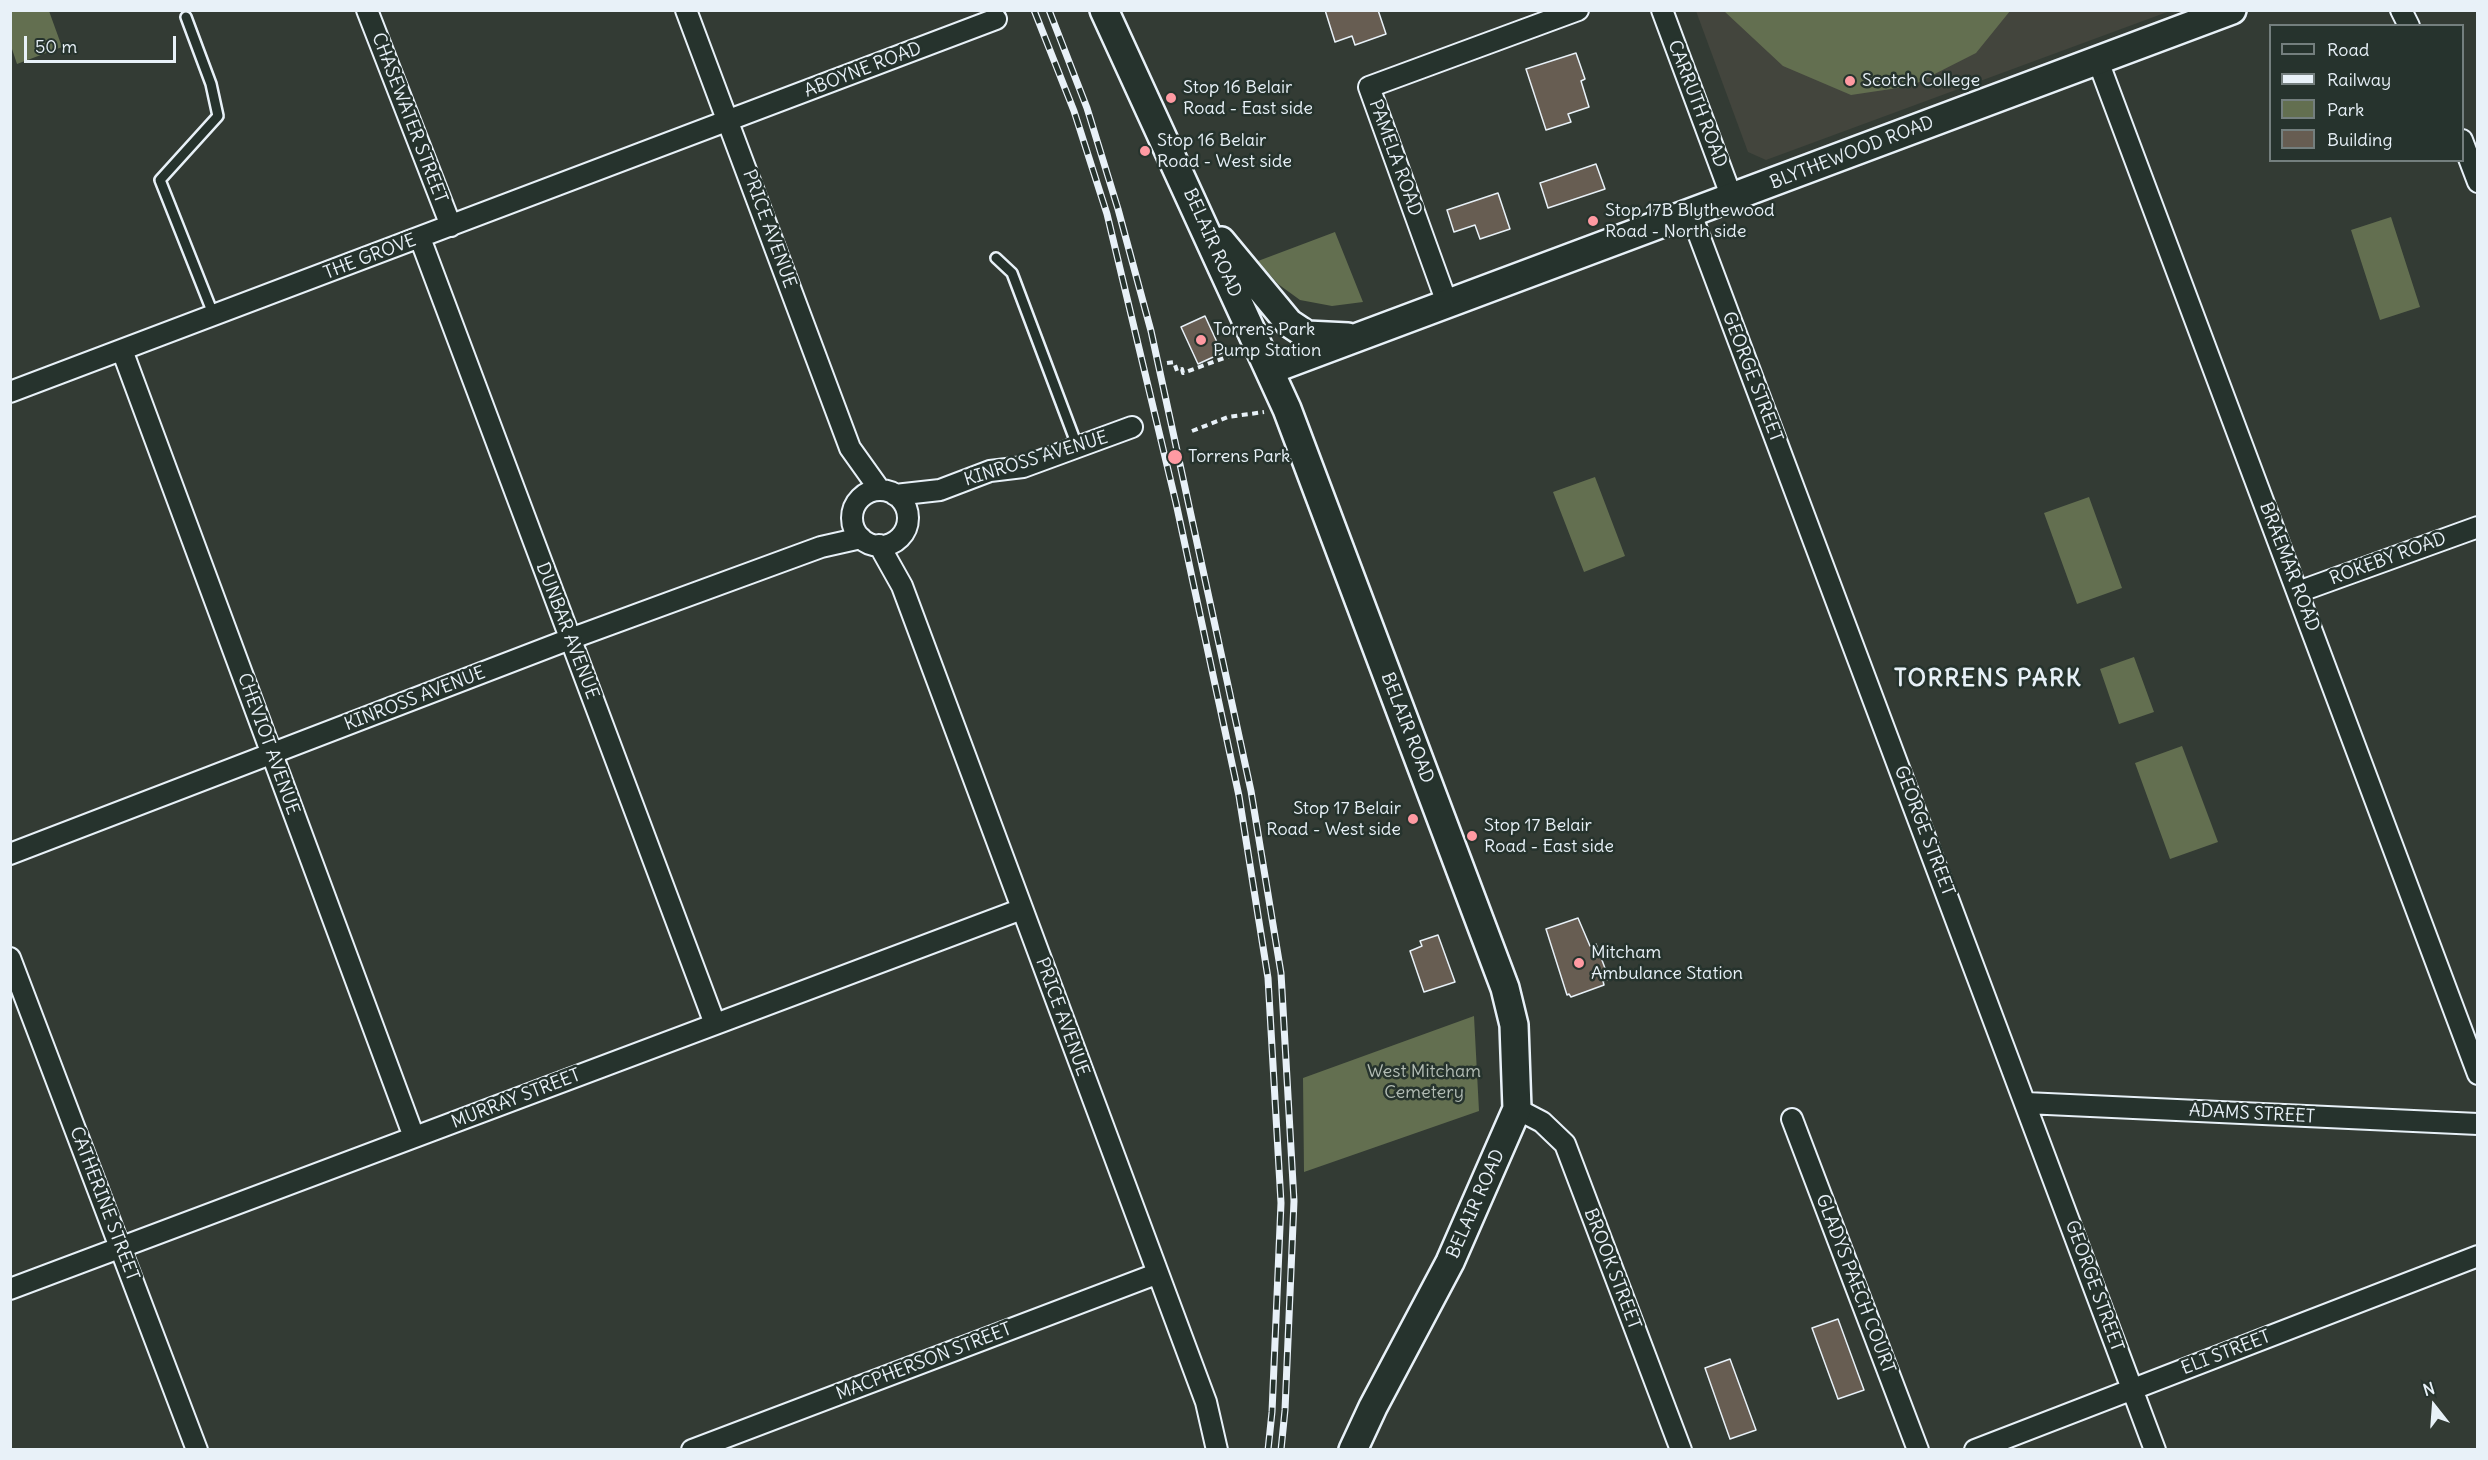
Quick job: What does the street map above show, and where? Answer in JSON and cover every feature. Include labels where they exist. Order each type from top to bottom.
[{"type":"main road","name":"BELAIR ROAD","points":[[1104,10],[1270,370],[1274,411],[1505,988],[1514,1025],[1517,1054],[1517,1109],[1450,1262],[1353,1449]]},
{"type":"main road","name":"BLYTHEWOOD ROAD","points":[[1270,370],[1369,336],[1447,303],[1691,214],[2232,10]]},
{"type":"main road","points":[[1200,215],[1289,323],[1307,335],[1337,338],[1369,336]]},
{"type":"street","name":"CHASEWATER STREET","points":[[368,10],[451,226]]},
{"type":"street","name":"PRICE AVENUE","points":[[687,10],[850,448],[855,504]]},
{"type":"street","name":"PAMELA ROAD","points":[[1447,303],[1369,87],[1578,10]]},
{"type":"street","name":"CARRUTH ROAD","points":[[1662,10],[1732,198]]},
{"type":"street","points":[[2401,10],[2408,24]]},
{"type":"street","name":"ABOYNE ROAD","points":[[730,122],[996,19]]},
{"type":"street","name":"BRAEMAR ROAD","points":[[2098,61],[2478,1074]]},
{"type":"street","name":"THE GROVE","points":[[10,392],[730,122]]},
{"type":"street","points":[[2464,143],[2478,182]]},
{"type":"street","name":"GEORGE STREET","points":[[1691,214],[2155,1449]]},
{"type":"street","name":"DUNBAR AVENUE","points":[[420,238],[715,1024]]},
{"type":"street","name":"CHEVIOT AVENUE","points":[[122,350],[414,1137]]},
{"type":"street","name":"KINROSS AVENUE","points":[[888,492],[940,490],[990,471],[1023,467],[1132,427]]},
{"type":"street","name":"PRICE AVENUE","points":[[850,448],[888,492]]},
{"type":"street","name":"KINROSS AVENUE","points":[[907,520],[940,490]]},
{"type":"street","points":[[868,492],[888,492],[905,506],[907,520],[898,539],[864,536],[855,504],[868,492]]},
{"type":"street","name":"ROKEBY ROAD","points":[[2298,592],[2478,527]]},
{"type":"street","name":"PRICE AVENUE","points":[[864,536],[902,586]]},
{"type":"street","name":"KINROSS AVENUE","points":[[10,854],[570,639],[821,547],[864,536]]},
{"type":"street","name":"PRICE AVENUE","points":[[898,539],[902,586],[1156,1274],[1206,1402],[1217,1449]]},
{"type":"street","name":"MURRAY STREET","points":[[10,1289],[1022,909]]},
{"type":"street","name":"CATHERINE STREET","points":[[10,958],[197,1449]]},
{"type":"street","name":"ADAMS STREET","points":[[2026,1103],[2478,1124]]},
{"type":"street","name":"BROOK STREET","points":[[1517,1109],[1542,1122],[1564,1144],[1681,1449]]},
{"type":"street","name":"GLADYS PAECH COURT","points":[[1792,1119],[1918,1449]]},
{"type":"street","name":"ELI STREET","points":[[1975,1449],[2478,1256]]},
{"type":"street","name":"MACPHERSON STREET","points":[[692,1449],[1156,1274]]},
{"type":"lane","points":[[186,17],[211,84],[219,116],[160,180],[214,316]]},
{"type":"lane","points":[[996,258],[1012,273],[1078,448]]},
{"type":"path","points":[[1167,363],[1174,362],[1177,371],[1182,369],[1183,373],[1235,354],[1239,364]]},
{"type":"path","points":[[1257,404],[1274,411]]},
{"type":"path","points":[[1192,430],[1228,417],[1274,411]]},
{"type":"shaded area","name":"Scotch College","points":[[1696,11],[2170,11],[1766,160],[1748,152]]},
{"type":"green space","points":[[11,10],[49,11],[62,47],[17,64],[11,46]]},
{"type":"green space","points":[[1724,11],[2010,11],[1976,53],[1911,86],[1851,95],[1783,66]]},
{"type":"green space","points":[[2391,217],[2420,307],[2380,320],[2351,230]]},
{"type":"green space","points":[[1335,232],[1363,302],[1332,306],[1300,300],[1278,284],[1258,261]]},
{"type":"green space","points":[[1595,477],[1625,556],[1584,572],[1553,492]]},
{"type":"green space","points":[[2089,497],[2122,588],[2077,604],[2044,513]]},
{"type":"green space","points":[[2134,657],[2154,712],[2119,724],[2100,669]]},
{"type":"green space","points":[[2182,746],[2218,842],[2170,859],[2135,763]]},
{"type":"green space","name":"West Mitcham Cemetery","points":[[1474,1016],[1479,1111],[1304,1172],[1303,1078]]},
{"type":"building","points":[[1325,10],[1378,10],[1386,34],[1355,45],[1352,36],[1335,42]]},
{"type":"building","points":[[1576,53],[1585,79],[1581,81],[1589,107],[1568,114],[1571,122],[1546,130],[1526,69]]},
{"type":"building","points":[[1596,164],[1605,189],[1548,208],[1540,183]]},
{"type":"building","points":[[1498,193],[1510,229],[1480,239],[1475,225],[1454,232],[1447,210]]},
{"type":"building","name":"Torrens Park Pump Station","points":[[1205,316],[1222,353],[1198,364],[1181,327]]},
{"type":"building","name":"Mitcham Ambulance Station","points":[[1578,918],[1590,946],[1596,944],[1609,979],[1603,981],[1604,985],[1571,997],[1567,995],[1546,929]]},
{"type":"building","points":[[1438,935],[1455,982],[1424,992],[1410,951],[1422,946],[1420,941]]},
{"type":"building","points":[[1838,1319],[1864,1390],[1838,1399],[1812,1328]]},
{"type":"building","points":[[1730,1359],[1756,1430],[1730,1439],[1705,1368]]},
{"type":"railway","points":[[1034,10],[1074,111],[1107,214],[1176,503],[1239,796],[1268,978],[1281,1203],[1272,1412],[1268,1450]]},
{"type":"railway","points":[[1049,10],[1087,108],[1118,209],[1151,331],[1251,791],[1281,973],[1294,1201],[1285,1410],[1281,1450]]},
{"type":"place","name":"Scotch College","points":[[1850,81]]},
{"type":"place","name":"Stop 16 Belair Road - East side","points":[[1171,98]]},
{"type":"place","name":"Stop 16 Belair Road - West side","points":[[1145,151]]},
{"type":"place","name":"Stop 17B Blythewood Road - North side","points":[[1593,221]]},
{"type":"place","name":"Torrens Park Pump Station","points":[[1201,340]]},
{"type":"place","name":"Torrens Park","points":[[1175,457]]},
{"type":"place","name":"Stop 17 Belair Road - West side","points":[[1413,819]]},
{"type":"place","name":"Stop 17 Belair Road - East side","points":[[1472,836]]},
{"type":"place","name":"Mitcham Ambulance Station","points":[[1579,963]]},
{"type":"district","name":"TORRENS PARK","points":[[1988,679]]}]
